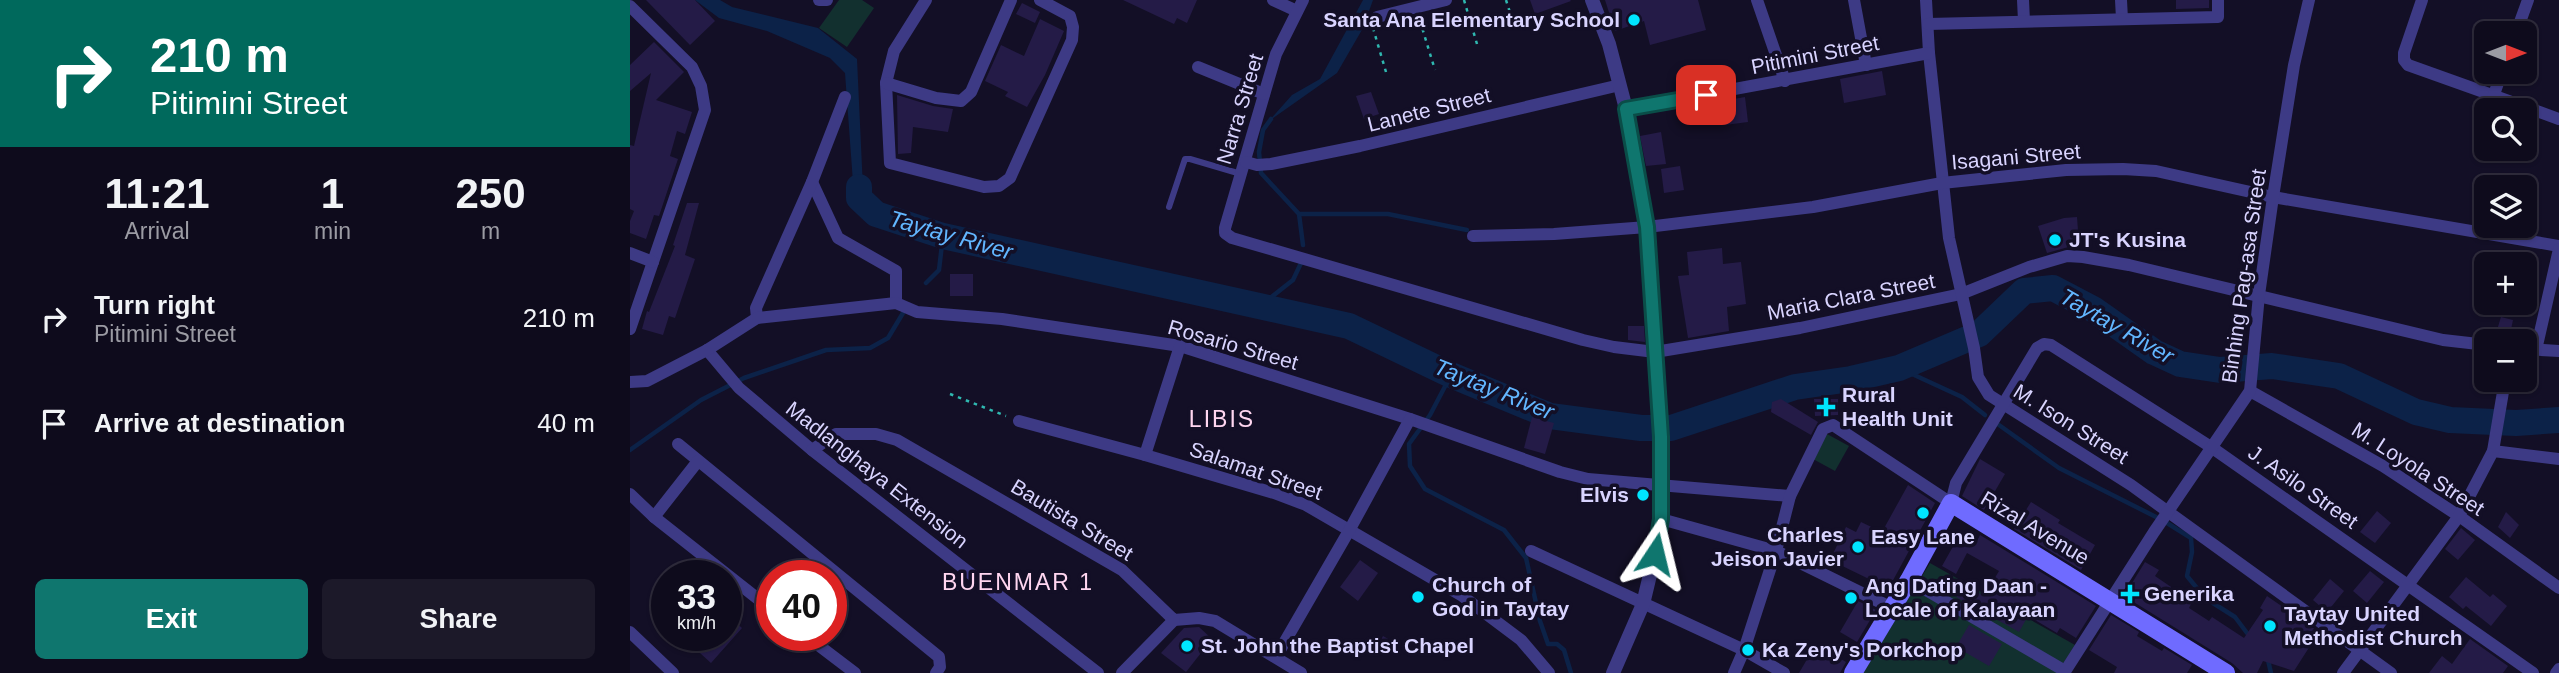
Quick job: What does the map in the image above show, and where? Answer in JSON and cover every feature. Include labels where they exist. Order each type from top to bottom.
[{"type":"main road","name":"Rizal Avenue","points":[[1853,673],[1951,503],[2226,673]]},
{"type":"street","points":[[819,0],[827,0]]},
{"type":"street","points":[[926,0],[894,51],[886,83],[890,163],[984,187],[999,186],[1010,178],[1072,40],[1070,16],[1041,0]]},
{"type":"street","points":[[886,83],[936,98],[961,102],[971,92],[1011,0]]},
{"type":"street","points":[[1273,0],[1300,6]]},
{"type":"street","points":[[1377,17],[1446,0]]},
{"type":"street","points":[[1592,0],[1609,44],[1626,109],[1647,227],[1662,485],[1661,519],[1643,604],[1613,673]]},
{"type":"street","points":[[1757,0],[1785,81]]},
{"type":"street","points":[[1854,0],[1866,65]]},
{"type":"street","name":"M. Ison Street","points":[[1926,0],[1929,53],[1949,238],[1978,377],[1989,396],[2091,458],[2391,673]]},
{"type":"street","points":[[2023,0],[2024,21]]},
{"type":"street","points":[[2121,0],[2122,19]]},
{"type":"street","points":[[1928,24],[2218,17],[2218,0]]},
{"type":"street","name":"Binhing Pag-asa Street","points":[[2064,672],[2250,391],[2259,295],[2273,197],[2294,65],[2309,0]]},
{"type":"street","points":[[2422,0],[2406,45],[2404,60],[2414,68],[2559,119]]},
{"type":"street","points":[[2520,21],[2528,0]]},
{"type":"street","points":[[630,6],[692,67],[701,86],[705,110],[630,329]]},
{"type":"street","name":"Narra Street","points":[[1225,233],[1248,167],[1276,54],[1300,6]]},
{"type":"street","name":"Pitimini Street","points":[[1626,109],[1929,53]]},
{"type":"street","points":[[1198,67],[1264,94]]},
{"type":"street","points":[[2493,97],[2498,84]]},
{"type":"street","name":"Lanete Street","points":[[1248,167],[1360,146],[1620,85]]},
{"type":"street","points":[[757,318],[756,308],[812,182],[845,97]]},
{"type":"street","name":"Isagani Street","points":[[1472,236],[1554,234],[1647,227],[1813,207],[1942,183],[2066,170],[2123,169],[2156,171],[2273,197],[2559,247]]},
{"type":"street","points":[[812,182],[838,238],[896,271],[896,303]]},
{"type":"street","name":"Maria Clara Street","points":[[1225,233],[1232,238],[1583,340],[1655,352],[1800,328],[1961,294],[2029,267],[2067,256],[2129,265],[2443,340],[2474,344]]},
{"type":"street","points":[[2537,329],[2559,247]]},
{"type":"street","points":[[630,253],[653,262]]},
{"type":"street","name":"Rosario Street","points":[[630,382],[647,381],[707,350],[757,318],[896,303],[917,312],[1014,321],[1180,346],[1588,479],[1790,496]]},
{"type":"street","name":"J. Asilo Street","points":[[2002,405],[2037,348],[2044,344],[2052,345],[2211,447],[2410,584],[2533,673]]},
{"type":"street","points":[[1144,455],[1180,346]]},
{"type":"street","name":"Madlanghaya Extension","points":[[707,350],[734,383],[812,450],[1098,673]]},
{"type":"street","points":[[2537,350],[2559,351]]},
{"type":"street","name":"M. Loyola Street","points":[[2250,391],[2383,466],[2459,516],[2559,588]]},
{"type":"street","points":[[2343,673],[2459,516],[2493,451],[2503,392]]},
{"type":"street","points":[[1734,673],[1776,551],[1790,496],[1827,425],[1833,425],[1951,503],[1956,483],[2002,405]]},
{"type":"street","name":"Salamat Street","points":[[1019,421],[1274,493],[1306,505],[1461,595],[1521,640],[1549,673]]},
{"type":"street","points":[[1276,657],[1416,421]]},
{"type":"street","name":"Bautista Street","points":[[812,450],[836,434],[876,434],[897,440],[1122,570],[1174,620]]},
{"type":"street","points":[[678,444],[939,657],[938,670]]},
{"type":"street","points":[[2493,451],[2559,459]]},
{"type":"street","points":[[654,517],[698,461]]},
{"type":"street","points":[[630,494],[654,517],[756,597]]},
{"type":"street","points":[[1661,519],[1776,551],[1892,608]]},
{"type":"street","points":[[1531,551],[1744,650],[1784,673]]},
{"type":"street","points":[[1909,580],[2064,672]]},
{"type":"street","points":[[1122,673],[1174,620],[1199,618],[1215,621],[1300,673]]},
{"type":"street","points":[[630,632],[673,673]]},
{"type":"street","points":[[826,651],[855,673]]},
{"type":"lane","points":[[1168,207],[1185,159],[1248,167]]},
{"type":"path","points":[[1464,0],[1476,44]]},
{"type":"path","points":[[1506,0],[1513,22]]},
{"type":"path","points":[[1416,7],[1435,70]]},
{"type":"path","points":[[1377,17],[1373,27],[1386,72]]},
{"type":"path","points":[[950,394],[1019,421]]},
{"type":"green space","points":[[839,0],[862,0],[874,8],[847,47],[819,28]]},
{"type":"green space","points":[[1827,434],[1849,446],[1835,471],[1813,459]]},
{"type":"green space","points":[[1930,563],[2075,645],[2057,673],[1863,673]]},
{"type":"water","points":[[695,0],[720,0],[732,7],[818,28],[857,59],[863,189],[867,202],[876,214],[854,196],[845,73],[830,58],[767,31],[719,18]]},
{"type":"water","points":[[1363,0],[1373,0],[1363,28],[1337,73],[1269,121],[1292,95],[1320,79]]},
{"type":"building","points":[[646,0],[695,0],[715,21],[690,45]]},
{"type":"building","points":[[1123,0],[1197,0],[1187,23],[1177,18],[1174,24]]},
{"type":"building","points":[[1530,0],[1570,0],[1571,1],[1535,14]]},
{"type":"building","points":[[1605,0],[1698,0],[1706,30],[1650,45],[1644,21],[1615,31]]},
{"type":"building","points":[[2176,0],[2209,0],[2209,8],[2176,9]]},
{"type":"building","points":[[1022,3],[1040,12],[1035,23],[1016,14]]},
{"type":"building","points":[[1040,19],[1064,31],[1045,75],[1027,107],[1005,96],[1008,92],[985,81],[1001,45],[1024,56]]},
{"type":"building","points":[[654,42],[684,72],[656,100],[692,112],[685,134],[677,131],[670,156],[678,159],[659,216],[654,215],[646,239],[630,233],[630,221],[634,211],[630,209],[630,145],[634,146],[651,73],[630,91],[630,65]]},
{"type":"building","points":[[1882,71],[1886,95],[1844,103],[1840,79]]},
{"type":"building","points":[[1371,92],[1379,114],[1364,119],[1356,96]]},
{"type":"building","points":[[897,95],[953,109],[948,132],[913,127],[911,153],[898,154]]},
{"type":"building","points":[[1745,97],[1748,122],[1725,125],[1722,101]]},
{"type":"building","points":[[1661,132],[1666,164],[1646,166],[1640,136]]},
{"type":"building","points":[[1680,166],[1684,190],[1664,193],[1661,169]]},
{"type":"building","points":[[687,203],[699,203],[685,255],[695,259],[675,318],[669,316],[663,335],[642,329],[675,246],[673,245]]},
{"type":"building","points":[[2077,217],[2079,244],[2047,253],[2038,226]]},
{"type":"building","points":[[1722,248],[1723,264],[1741,262],[1746,304],[1727,307],[1729,331],[1688,338],[1678,276],[1689,275],[1687,252]]},
{"type":"building","points":[[950,274],[973,274],[973,296],[950,296]]},
{"type":"building","points":[[2501,317],[2513,320],[2511,329],[2497,329]]},
{"type":"building","points":[[1628,326],[1644,326],[1645,342],[1628,340]]},
{"type":"building","points":[[1781,399],[1818,422],[1811,435],[1771,412],[1772,402]]},
{"type":"building","name":"Rural Health Unit","points":[[1814,399],[1838,399],[1838,415],[1815,416]]},
{"type":"building","points":[[1532,417],[1554,423],[1545,454],[1524,448]]},
{"type":"building","points":[[1980,459],[2005,474],[1984,510],[1962,496]]},
{"type":"building","points":[[1908,485],[1935,503],[1885,595],[1867,586],[1869,579],[1830,560],[1846,527],[1856,532],[1861,522],[1882,532]]},
{"type":"building","points":[[2031,502],[2060,520],[2058,523],[2095,545],[2081,570],[2014,529]]},
{"type":"building","points":[[2377,511],[2391,523],[2375,543],[2360,532]]},
{"type":"building","points":[[2506,512],[2519,525],[2510,538],[2498,527]]},
{"type":"building","points":[[2461,528],[2475,540],[2458,560],[2445,549]]},
{"type":"building","points":[[1968,535],[1977,541],[1980,535],[2096,606],[2076,638],[2060,628],[2057,633],[2028,616],[2019,632],[1956,597],[1963,584],[1984,596],[1999,571],[1967,553],[1956,574],[1942,566],[1955,543],[1960,539],[1964,541]]},
{"type":"building","points":[[1360,560],[1378,573],[1358,601],[1340,587]]},
{"type":"building","points":[[2145,562],[2159,570],[2155,576],[2174,589],[2172,592],[2191,604],[2189,608],[2209,621],[2212,617],[2244,638],[2263,610],[2260,608],[2267,596],[2319,632],[2294,671],[2263,661],[2257,673],[2243,673],[2232,663],[2124,596]]},
{"type":"building","points":[[2370,571],[2384,582],[2367,603],[2353,591]]},
{"type":"building","points":[[2466,577],[2490,597],[2493,594],[2507,606],[2491,626],[2466,606],[2463,609],[2449,597]]},
{"type":"building","points":[[2330,579],[2344,591],[2327,612],[2313,600]]},
{"type":"building","points":[[1858,601],[1876,610],[1857,642],[1840,632]]},
{"type":"building","points":[[2111,615],[2139,632],[2137,636],[2192,665],[2187,673],[2114,673],[2117,667],[2089,650]]},
{"type":"building","points":[[1969,625],[2002,644],[1989,666],[1956,647]]},
{"type":"building","name":"St. John the Baptist Chapel","points":[[1199,627],[1212,639],[1186,672],[1161,653],[1184,628]]},
{"type":"building","points":[[1383,636],[1397,644],[1389,656],[1376,649]]},
{"type":"building","points":[[2470,639],[2508,666],[2503,673],[2429,673],[2442,656],[2452,664]]},
{"type":"building","points":[[1816,644],[1846,662],[1840,673],[1799,673]]},
{"type":"building","points":[[698,651],[722,651],[711,663]]},
{"type":"waterway","points":[[1271,119],[1263,130],[1259,152],[1261,173],[1299,214],[1303,245]]},
{"type":"waterway","name":"Taytay River","points":[[859,187],[859,198],[876,214],[943,236],[1349,326],[1451,375],[1550,416],[1641,428],[1671,428],[1795,387],[1851,379],[1899,368],[1979,334],[2024,291],[2053,288],[2093,309],[2154,352],[2180,364],[2220,370],[2272,366],[2339,376],[2416,412],[2450,420],[2516,423],[2559,420]]},
{"type":"waterway","points":[[1299,214],[1388,214],[1467,230]]},
{"type":"waterway","points":[[926,283],[939,270],[943,236]]},
{"type":"waterway","points":[[1260,306],[1293,280],[1301,263]]},
{"type":"waterway","points":[[630,450],[701,400],[744,378],[826,350],[870,348],[888,338],[903,313]]},
{"type":"waterway","points":[[1899,368],[1962,397],[1985,415]]},
{"type":"waterway","points":[[1451,375],[1430,415],[1409,444],[1410,466],[1425,489],[1504,530],[1526,558],[1548,644],[1557,644],[1564,650],[1571,673]]},
{"type":"waterway","points":[[1999,425],[2059,468],[2158,518]]},
{"type":"waterway","points":[[2167,523],[2191,538],[2192,552],[2187,576],[2205,598],[2235,617],[2247,633]]},
{"type":"waterway","points":[[2268,660],[2271,673]]},
{"type":"place","name":"Santa Ana Elementary School","points":[[1634,20]]},
{"type":"place","name":"JT's Kusina","points":[[2055,240]]},
{"type":"place","name":"Rural Health Unit","points":[[1826,407]]},
{"type":"place","name":"Elvis","points":[[1643,495]]},
{"type":"place","name":"Easy Lane","points":[[1923,513]]},
{"type":"place","name":"Charles Jeison Javier","points":[[1858,547]]},
{"type":"place","name":"Generika","points":[[2130,594]]},
{"type":"place","name":"Church of God in Taytay","points":[[1418,597]]},
{"type":"place","name":"Ang Dating Daan - Locale of Kalayaan","points":[[1851,598]]},
{"type":"place","name":"Taytay United Methodist Church","points":[[2270,626]]},
{"type":"place","name":"St. John the Baptist Chapel","points":[[1187,646]]},
{"type":"place","name":"Ka Zeny's Porkchop","points":[[1748,650]]},
{"type":"district","name":"LIBIS","points":[[1222,419]]},
{"type":"district","name":"BUENMAR 1","points":[[1018,582]]},
{"type":"route","points":[[1655,554],[1661,519],[1661,437],[1647,227],[1626,109],[1706,95]]}]
